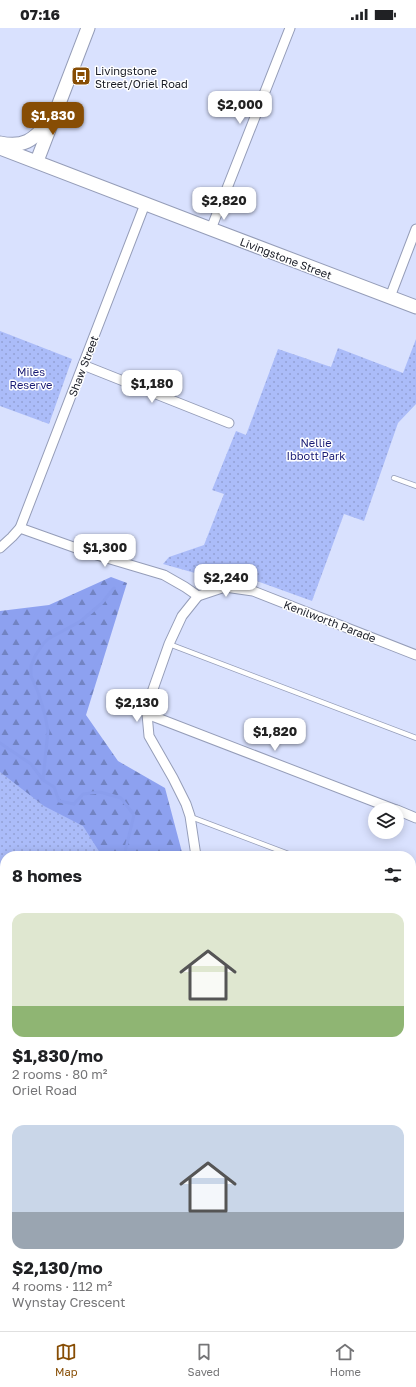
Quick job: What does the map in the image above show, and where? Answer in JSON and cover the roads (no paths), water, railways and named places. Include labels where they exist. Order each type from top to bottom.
[{"type":"main road","points":[[37,161],[88,28]]},
{"type":"main road","points":[[0,143],[18,144],[27,142],[34,138],[54,118]]},
{"type":"main road","name":"Livingstone Street","points":[[0,148],[37,161],[211,230],[416,307]]},
{"type":"street","points":[[211,230],[290,28]]},
{"type":"street","name":"Shaw Street","points":[[20,528],[145,204]]},
{"type":"street","points":[[390,297],[416,229]]},
{"type":"street","points":[[83,365],[229,423]]},
{"type":"street","points":[[0,548],[20,528],[90,553],[164,575],[198,596],[182,616],[151,695],[147,714],[148,736],[173,778],[186,804],[190,816],[195,851]]},
{"type":"street","name":"Kenilworth Parade","points":[[198,596],[225,587],[253,591],[416,655]]},
{"type":"street","points":[[147,714],[378,803]]},
{"type":"street","points":[[404,813],[416,818]]},
{"type":"lane","points":[[394,478],[416,486]]},
{"type":"lane","points":[[170,644],[416,738]]},
{"type":"lane","points":[[190,816],[281,851]]},
{"type":"waterway","points":[[43,780],[48,731],[38,692],[31,676],[31,666],[35,656],[48,639],[81,621],[102,603],[114,588]]},
{"type":"waterway","points":[[0,743],[31,764],[43,780],[54,787],[59,801],[74,804],[83,794],[100,792],[121,798],[134,815],[125,851]]},
{"type":"place","name":"Livingstone Street/Oriel Road","points":[[81,76]]},
{"type":"park label","name":"Miles Reserve","points":[[31,377]]},
{"type":"park label","name":"Nellie Ibbott Park","points":[[316,448]]}]
